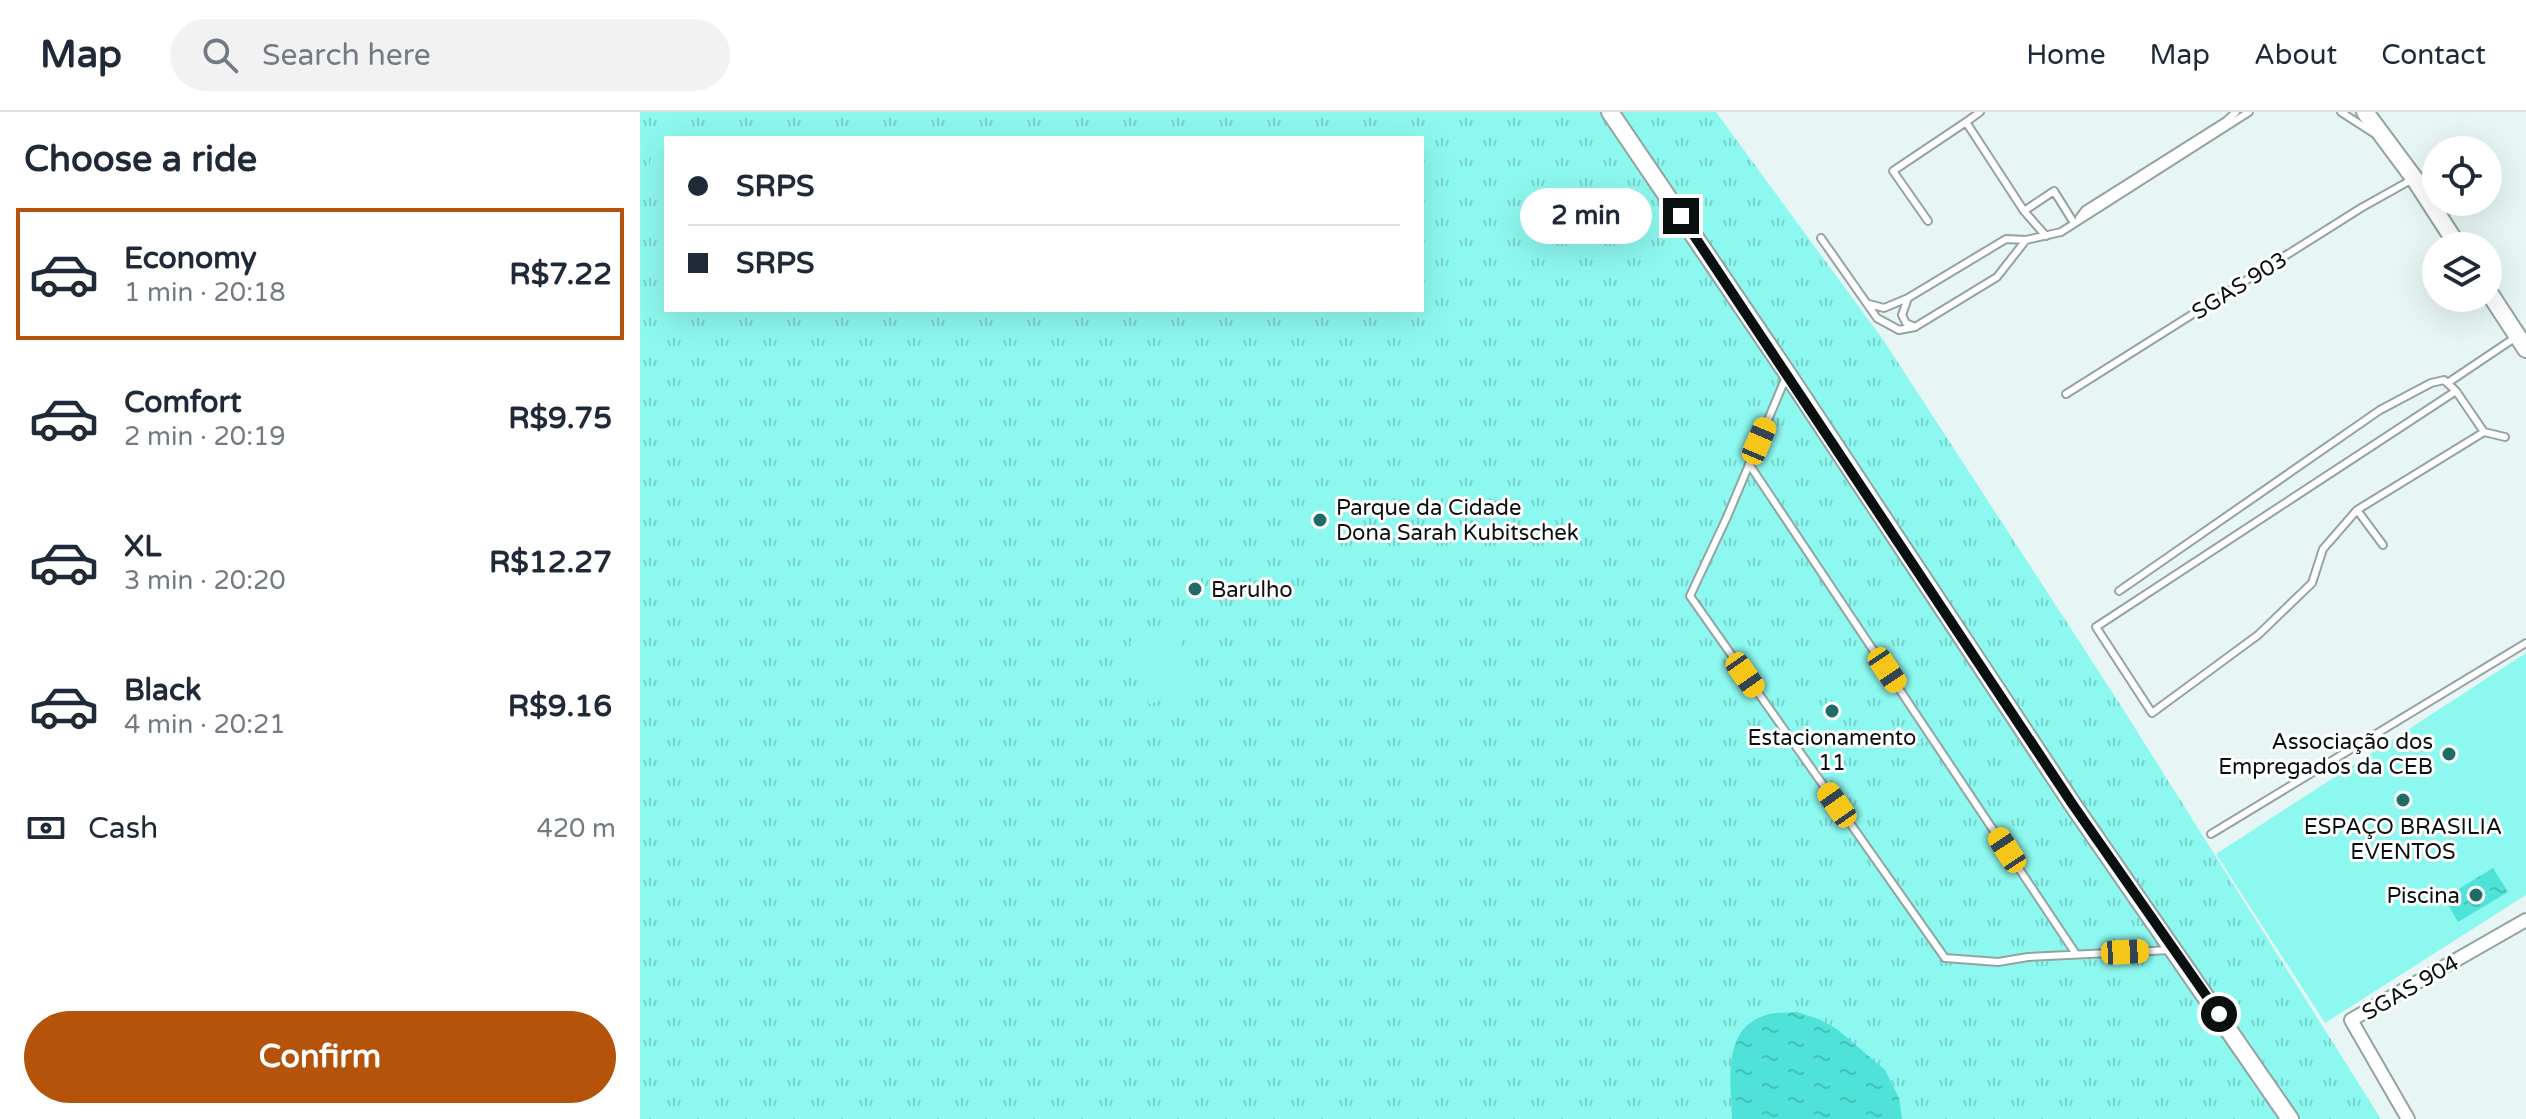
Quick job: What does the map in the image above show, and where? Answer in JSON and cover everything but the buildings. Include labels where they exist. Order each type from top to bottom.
[{"type":"main road","points":[[1610,112],[2064,792],[2290,1119]]},
{"type":"main road","points":[[2365,112],[2449,232]]},
{"type":"main road","points":[[2502,312],[2522,343]]},
{"type":"street","name":"SGAS 904","points":[[2408,1119],[2351,1020],[2526,920]]},
{"type":"lane","points":[[1928,221],[1893,171],[1980,112]]},
{"type":"lane","points":[[2076,222],[2085,210],[2236,112]]},
{"type":"lane","points":[[1869,304],[1884,308],[1908,298],[2006,239],[2026,240],[2061,232],[2249,112]]},
{"type":"lane","points":[[2341,112],[2354,123],[2385,139]]},
{"type":"lane","points":[[1966,122],[2024,211],[2046,236]]},
{"type":"lane","name":"SGAS 903","points":[[2066,394],[2361,208],[2414,178]]},
{"type":"lane","points":[[2024,211],[2054,191],[2076,222]]},
{"type":"lane","points":[[1821,238],[1877,318],[1893,329],[1904,331],[1997,277],[2026,240]]},
{"type":"lane","points":[[1908,298],[1902,315],[1906,323],[1915,327]]},
{"type":"lane","points":[[2449,382],[2522,343]]},
{"type":"lane","points":[[1787,373],[1690,596],[1945,958],[1998,962],[2174,949]]},
{"type":"lane","points":[[2119,591],[2380,410],[2431,383],[2449,382],[2484,432],[2505,437]]},
{"type":"lane","points":[[2456,391],[2096,627],[2152,713],[2258,635],[2312,583],[2323,549],[2357,510],[2484,432]]},
{"type":"lane","points":[[1749,464],[2076,954]]},
{"type":"lane","points":[[2357,510],[2383,545]]},
{"type":"lane","points":[[2211,834],[2526,643]]},
{"type":"green space","name":"Parque da Cidade Dona Sarah Kubitschek","points":[[640,112],[1716,112],[1884,341],[2116,698],[2381,1119],[640,1119]]},
{"type":"green space","points":[[658,127],[696,136],[664,136],[664,201],[642,196]]},
{"type":"green space","points":[[1176,629],[1193,690],[1149,704],[1130,642]]},
{"type":"green space","name":"Associação dos Empregados da CEB","points":[[2526,653],[2526,895],[2325,1023],[2216,854]]},
{"type":"water","name":"Piscina","points":[[2493,868],[2508,892],[2458,922],[2444,898]]},
{"type":"water","points":[[1797,1012],[1838,1030],[1885,1070],[1899,1098],[1902,1119],[1732,1119],[1730,1074],[1735,1044],[1742,1032],[1766,1015]]},
{"type":"place","name":"Parque da Cidade Dona Sarah Kubitschek","points":[[1320,520]]},
{"type":"place","name":"Barulho","points":[[1195,589]]},
{"type":"place","name":"Estacionamento 11","points":[[1832,711]]},
{"type":"place","name":"Associação dos Empregados da CEB","points":[[2449,754]]},
{"type":"place","name":"ESPAÇO BRASILIA EVENTOS","points":[[2403,800]]},
{"type":"place","name":"Piscina","points":[[2476,895]]},
{"type":"route","points":[[1681,216],[2073,805],[2219,1014]]}]
